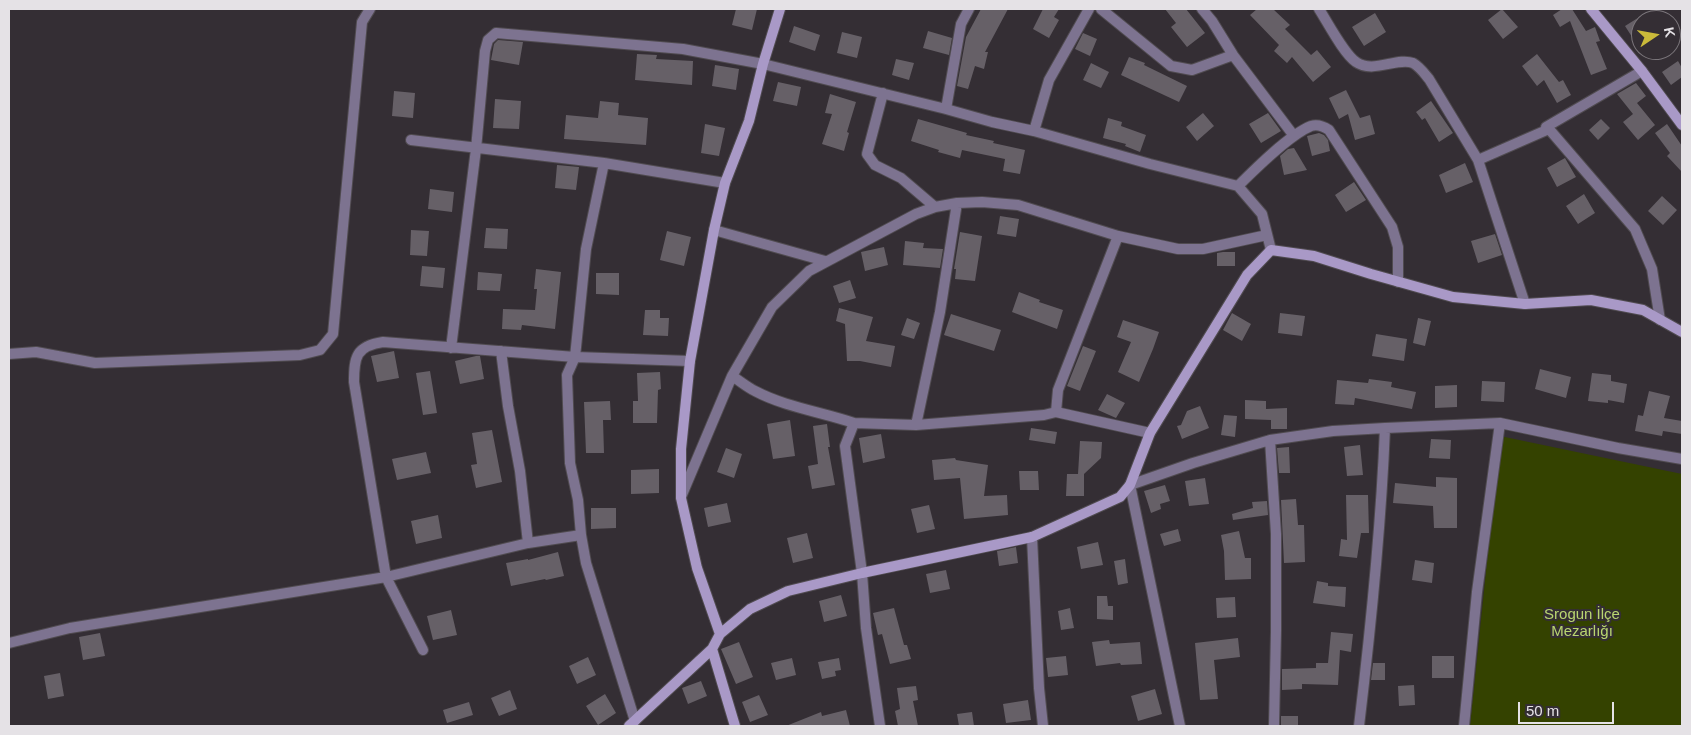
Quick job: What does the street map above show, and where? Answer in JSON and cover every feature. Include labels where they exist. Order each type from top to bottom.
[{"type":"street","points":[[9,354],[36,352],[94,363],[300,354],[320,350],[333,334],[362,22],[370,9]]},
{"type":"street","points":[[720,634],[697,568],[681,498],[681,449],[690,361],[724,183],[749,121],[763,64],[780,9]]},
{"type":"street","points":[[946,109],[961,24],[969,9]]},
{"type":"street","points":[[1034,131],[1049,80],[1090,9]]},
{"type":"street","points":[[1101,9],[1171,66],[1192,70],[1233,55]]},
{"type":"street","points":[[1202,9],[1212,21],[1233,55],[1294,136]]},
{"type":"street","points":[[1319,9],[1350,57],[1357,63],[1367,67],[1411,62],[1421,69],[1478,160],[1525,304]]},
{"type":"street","points":[[1591,9],[1642,71],[1682,124]]},
{"type":"street","points":[[451,348],[476,149],[485,51],[488,40],[496,33],[683,50],[763,64],[1034,131],[1150,164],[1238,186],[1262,214],[1272,250]]},
{"type":"street","points":[[1642,71],[1546,128],[1549,129],[1634,229],[1652,269],[1660,320]]},
{"type":"street","points":[[883,93],[866,154],[875,165],[902,178],[935,207]]},
{"type":"street","points":[[1238,186],[1294,136],[1312,126],[1321,125],[1329,130],[1392,227],[1398,247],[1398,282]]},
{"type":"street","points":[[1478,160],[1549,129]]},
{"type":"street","points":[[410,140],[604,163],[724,183]]},
{"type":"street","points":[[604,163],[586,249],[575,357],[567,375],[570,463],[578,500],[586,563],[632,724],[712,649],[720,634],[750,609],[788,591],[862,573],[1032,537],[1120,497],[1130,485],[1150,433],[1247,275],[1272,250]]},
{"type":"street","points":[[681,498],[732,376],[772,307],[808,271],[916,214],[935,207],[957,203],[982,202],[1018,206],[1118,236],[1178,249],[1202,249],[1267,235]]},
{"type":"street","points":[[916,425],[940,312],[957,203]]},
{"type":"street","points":[[714,230],[825,261]]},
{"type":"street","points":[[1056,412],[1058,390],[1118,236]]},
{"type":"street","points":[[1272,250],[1314,256],[1453,297],[1525,304],[1591,300],[1643,310],[1682,332]]},
{"type":"street","points":[[423,650],[386,576],[354,382],[354,363],[360,352],[368,344],[383,342],[575,357],[690,361]]},
{"type":"street","points":[[501,351],[508,406],[520,471],[528,543]]},
{"type":"street","points":[[732,376],[756,391],[790,404],[854,423],[916,425],[1044,415],[1056,412],[1150,433]]},
{"type":"street","points":[[854,423],[845,446],[862,573],[866,628],[880,726]]},
{"type":"street","points":[[1130,485],[1193,463],[1270,440],[1333,431],[1385,428],[1500,423],[1618,448],[1682,459]]},
{"type":"street","points":[[1464,726],[1477,592],[1500,423]]},
{"type":"street","points":[[1359,726],[1374,599],[1385,428]]},
{"type":"street","points":[[1270,440],[1276,534],[1274,726]]},
{"type":"street","points":[[1130,485],[1180,726]]},
{"type":"street","points":[[9,643],[70,628],[386,576],[528,543],[581,535]]},
{"type":"street","points":[[1032,537],[1042,726]]},
{"type":"street","points":[[712,649],[735,726]]},
{"type":"green space","name":"Srogun İlçe Mezarlığı","points":[[1500,436],[1682,474],[1682,726],[1470,726]]},
{"type":"building","points":[[736,9],[757,9],[752,30],[732,25]]},
{"type":"building","points":[[981,9],[1008,9],[985,52],[988,52],[984,69],[975,66],[968,89],[957,86],[966,37]]},
{"type":"building","points":[[1043,9],[1059,9],[1054,17],[1059,20],[1049,38],[1033,29]]},
{"type":"building","points":[[1165,9],[1186,9],[1205,33],[1187,47],[1171,27],[1176,23]]},
{"type":"building","points":[[1257,9],[1273,9],[1290,25],[1285,29],[1311,55],[1317,50],[1331,67],[1313,82],[1292,57],[1287,63],[1274,51],[1279,45],[1250,15]]},
{"type":"building","points":[[1502,9],[1518,27],[1503,39],[1488,20]]},
{"type":"building","points":[[1562,9],[1572,9],[1586,31],[1595,27],[1600,41],[1596,42],[1607,69],[1591,75],[1570,21],[1560,27],[1553,15]]},
{"type":"building","points":[[1375,13],[1386,32],[1364,46],[1352,27]]},
{"type":"building","points":[[1631,22],[1631,35],[1625,26]]},
{"type":"building","points":[[794,26],[820,35],[815,51],[789,42]]},
{"type":"building","points":[[928,31],[952,38],[949,55],[923,48]]},
{"type":"building","points":[[842,32],[862,37],[857,58],[837,53]]},
{"type":"building","points":[[1083,33],[1097,39],[1090,56],[1075,49]]},
{"type":"building","points":[[498,40],[523,42],[519,65],[491,60],[494,44]]},
{"type":"building","points":[[637,54],[657,55],[656,59],[693,61],[692,85],[635,80]]},
{"type":"building","points":[[1537,54],[1559,82],[1563,80],[1571,95],[1557,103],[1544,80],[1537,86],[1522,66]]},
{"type":"building","points":[[1129,57],[1145,63],[1144,65],[1187,86],[1179,102],[1121,75]]},
{"type":"building","points":[[896,59],[914,63],[909,80],[892,75]]},
{"type":"building","points":[[1678,61],[1682,68],[1682,77],[1671,85],[1662,72]]},
{"type":"building","points":[[1091,63],[1109,72],[1101,88],[1083,80]]},
{"type":"building","points":[[715,65],[739,69],[736,90],[712,86]]},
{"type":"building","points":[[778,82],[801,87],[797,106],[773,101]]},
{"type":"building","points":[[1636,83],[1646,96],[1637,103],[1655,125],[1638,140],[1623,122],[1633,114],[1617,94]]},
{"type":"building","points":[[1346,90],[1360,118],[1370,115],[1375,134],[1355,140],[1348,114],[1339,119],[1329,98]]},
{"type":"building","points":[[394,91],[415,93],[413,118],[392,116]]},
{"type":"building","points":[[830,94],[856,102],[847,132],[849,133],[844,151],[822,144],[832,114],[825,113]]},
{"type":"building","points":[[495,99],[521,101],[519,129],[493,128]]},
{"type":"building","points":[[600,101],[619,103],[618,115],[648,118],[646,145],[564,139],[566,115],[598,118]]},
{"type":"building","points":[[1431,101],[1453,133],[1439,142],[1425,118],[1422,120],[1416,112]]},
{"type":"building","points":[[1203,113],[1214,126],[1197,141],[1186,127]]},
{"type":"building","points":[[1268,113],[1281,131],[1261,143],[1249,124]]},
{"type":"building","points":[[1108,118],[1122,122],[1121,126],[1146,135],[1140,152],[1125,146],[1126,144],[1103,138]]},
{"type":"building","points":[[918,119],[967,133],[966,135],[994,141],[993,143],[1025,150],[1020,174],[1003,171],[1005,159],[962,150],[960,158],[938,152],[939,150],[911,141]]},
{"type":"building","points":[[1601,119],[1610,128],[1598,140],[1589,130]]},
{"type":"building","points":[[705,124],[725,128],[719,156],[701,153]]},
{"type":"building","points":[[1667,124],[1682,146],[1682,172],[1667,156],[1670,153],[1655,133]]},
{"type":"building","points":[[1319,133],[1328,140],[1330,151],[1312,156],[1307,136]]},
{"type":"building","points":[[1294,148],[1307,170],[1284,175],[1280,156],[1288,149]]},
{"type":"building","points":[[1565,158],[1576,177],[1557,187],[1547,168]]},
{"type":"building","points":[[1465,163],[1473,182],[1446,193],[1439,175]]},
{"type":"building","points":[[557,165],[579,167],[576,190],[555,188]]},
{"type":"building","points":[[1354,182],[1366,200],[1346,212],[1335,195]]},
{"type":"building","points":[[430,189],[454,192],[452,212],[428,209]]},
{"type":"building","points":[[1584,194],[1595,213],[1578,224],[1566,206]]},
{"type":"building","points":[[1662,196],[1677,210],[1663,225],[1648,211]]},
{"type":"building","points":[[1000,216],[1019,219],[1016,237],[997,234]]},
{"type":"building","points":[[486,228],[508,229],[507,249],[484,248]]},
{"type":"building","points":[[411,230],[429,231],[427,256],[410,255]]},
{"type":"building","points":[[667,231],[691,237],[684,266],[660,260]]},
{"type":"building","points":[[960,232],[982,236],[975,281],[955,279],[956,269],[954,269]]},
{"type":"building","points":[[1495,234],[1502,255],[1478,263],[1471,241]]},
{"type":"building","points":[[905,241],[924,243],[923,248],[943,249],[940,268],[903,265]]},
{"type":"building","points":[[884,247],[888,265],[865,271],[861,252]]},
{"type":"building","points":[[1235,252],[1235,266],[1217,266],[1217,253]]},
{"type":"building","points":[[422,266],[445,268],[443,288],[420,286]]},
{"type":"building","points":[[536,269],[561,272],[555,329],[522,325],[521,330],[502,329],[503,309],[535,310],[537,289],[534,289]]},
{"type":"building","points":[[478,272],[502,274],[500,291],[477,290]]},
{"type":"building","points":[[596,273],[619,273],[619,295],[596,294]]},
{"type":"building","points":[[850,280],[856,298],[839,303],[833,286]]},
{"type":"building","points":[[1019,292],[1040,300],[1039,302],[1063,310],[1057,329],[1012,312]]},
{"type":"building","points":[[839,308],[873,317],[866,341],[895,346],[891,367],[860,361],[847,361],[845,324],[836,321]]},
{"type":"building","points":[[645,310],[660,310],[660,318],[669,318],[668,336],[643,335]]},
{"type":"building","points":[[1232,313],[1251,324],[1242,341],[1223,330]]},
{"type":"building","points":[[1280,313],[1305,316],[1302,336],[1278,333]]},
{"type":"building","points":[[951,314],[1001,330],[994,351],[944,335]]},
{"type":"building","points":[[907,318],[920,323],[914,339],[901,335]]},
{"type":"building","points":[[1418,318],[1431,321],[1425,346],[1413,343]]},
{"type":"building","points":[[1123,320],[1159,332],[1139,382],[1118,372],[1131,342],[1117,337]]},
{"type":"building","points":[[1376,334],[1407,339],[1404,361],[1372,356]]},
{"type":"building","points":[[1083,346],[1096,351],[1080,391],[1067,386]]},
{"type":"building","points":[[394,351],[399,378],[377,382],[371,356]]},
{"type":"building","points":[[480,356],[484,379],[460,384],[455,361]]},
{"type":"building","points":[[1540,369],[1571,377],[1566,398],[1535,389]]},
{"type":"building","points":[[430,371],[437,413],[423,415],[416,373]]},
{"type":"building","points":[[660,372],[661,389],[658,390],[657,423],[633,423],[633,401],[638,401],[637,373]]},
{"type":"building","points":[[1592,373],[1611,375],[1611,381],[1627,384],[1624,403],[1608,400],[1608,403],[1588,401]]},
{"type":"building","points":[[1369,379],[1392,382],[1391,387],[1416,392],[1412,409],[1355,398],[1354,405],[1335,404],[1337,380],[1368,383]]},
{"type":"building","points":[[1482,381],[1505,382],[1504,402],[1481,401]]},
{"type":"building","points":[[1457,385],[1457,407],[1435,408],[1435,386]]},
{"type":"building","points":[[1649,391],[1670,396],[1664,418],[1682,421],[1682,434],[1663,431],[1662,436],[1635,431],[1638,415],[1643,416]]},
{"type":"building","points":[[1107,394],[1125,403],[1116,418],[1098,410]]},
{"type":"building","points":[[1245,400],[1266,401],[1266,409],[1287,408],[1287,429],[1271,429],[1271,420],[1245,419]]},
{"type":"building","points":[[610,401],[611,420],[603,420],[604,453],[586,453],[584,402]]},
{"type":"building","points":[[1200,406],[1209,428],[1182,439],[1177,426],[1181,425],[1187,411]]},
{"type":"building","points":[[1224,415],[1237,416],[1235,437],[1221,435]]},
{"type":"building","points":[[790,420],[795,456],[773,459],[767,424]]},
{"type":"building","points":[[827,424],[830,447],[828,447],[835,485],[812,489],[808,466],[818,464],[813,426]]},
{"type":"building","points":[[1031,428],[1057,432],[1055,444],[1029,440]]},
{"type":"building","points":[[492,430],[502,482],[476,488],[471,465],[477,464],[472,433]]},
{"type":"building","points":[[881,434],[885,458],[863,463],[859,438]]},
{"type":"building","points":[[1431,439],[1451,440],[1450,459],[1429,458]]},
{"type":"building","points":[[1080,441],[1102,442],[1101,458],[1084,474],[1084,496],[1066,496],[1067,474],[1078,474]]},
{"type":"building","points":[[1360,445],[1363,475],[1347,476],[1344,447]]},
{"type":"building","points":[[1289,447],[1290,473],[1279,473],[1277,448]]},
{"type":"building","points":[[726,448],[742,454],[734,478],[717,472]]},
{"type":"building","points":[[426,452],[431,473],[397,480],[392,459]]},
{"type":"building","points":[[955,458],[956,460],[988,465],[984,496],[1007,495],[1008,515],[964,519],[960,478],[934,480],[932,460]]},
{"type":"building","points":[[659,469],[659,493],[631,494],[631,470]]},
{"type":"building","points":[[1019,471],[1038,471],[1039,490],[1020,490]]},
{"type":"building","points":[[1436,477],[1457,478],[1457,528],[1434,528],[1433,506],[1393,503],[1395,483],[1436,487]]},
{"type":"building","points":[[1205,478],[1209,504],[1189,506],[1185,481]]},
{"type":"building","points":[[1165,485],[1170,501],[1160,504],[1161,509],[1151,513],[1144,491]]},
{"type":"building","points":[[1346,495],[1368,495],[1369,533],[1361,533],[1357,558],[1339,556],[1341,539],[1347,540]]},
{"type":"building","points":[[1296,499],[1298,525],[1304,525],[1305,562],[1284,563],[1281,500]]},
{"type":"building","points":[[1267,501],[1268,515],[1233,520],[1232,514],[1253,508],[1252,502]]},
{"type":"building","points":[[727,503],[731,522],[708,527],[704,508]]},
{"type":"building","points":[[929,505],[935,529],[917,533],[911,509]]},
{"type":"building","points":[[591,508],[616,508],[616,528],[591,529]]},
{"type":"building","points":[[438,515],[442,538],[416,544],[411,521]]},
{"type":"building","points":[[1178,529],[1181,541],[1164,546],[1160,534]]},
{"type":"building","points":[[1239,531],[1245,558],[1251,558],[1251,579],[1225,580],[1224,551],[1221,535]]},
{"type":"building","points":[[807,533],[813,558],[793,563],[787,538]]},
{"type":"building","points":[[1098,542],[1103,565],[1081,569],[1077,547]]},
{"type":"building","points":[[1016,547],[1018,563],[999,566],[997,551]]},
{"type":"building","points":[[558,552],[564,576],[511,586],[506,563],[528,560]]},
{"type":"building","points":[[1125,559],[1128,583],[1118,585],[1114,561]]},
{"type":"building","points":[[1415,560],[1434,563],[1432,583],[1412,580]]},
{"type":"building","points":[[946,570],[950,589],[930,593],[926,574]]},
{"type":"building","points":[[1317,581],[1328,583],[1328,586],[1346,587],[1345,607],[1313,603]]},
{"type":"building","points":[[841,595],[847,616],[824,622],[819,601]]},
{"type":"building","points":[[1097,596],[1107,596],[1108,606],[1113,606],[1113,620],[1097,619]]},
{"type":"building","points":[[1235,597],[1236,617],[1217,618],[1216,598]]},
{"type":"building","points":[[894,608],[904,645],[907,645],[911,659],[890,664],[882,634],[878,635],[873,613]]},
{"type":"building","points":[[1070,608],[1074,628],[1061,630],[1058,611]]},
{"type":"building","points":[[451,610],[457,635],[433,640],[427,616]]},
{"type":"building","points":[[1331,632],[1353,634],[1351,652],[1340,650],[1338,685],[1302,684],[1302,689],[1282,690],[1282,669],[1316,668],[1316,663],[1328,663]]},
{"type":"building","points":[[100,633],[105,656],[83,660],[79,637]]},
{"type":"building","points":[[1238,638],[1240,657],[1214,660],[1218,699],[1200,700],[1195,643]]},
{"type":"building","points":[[1109,640],[1110,644],[1140,642],[1142,664],[1121,665],[1120,663],[1096,666],[1092,642]]},
{"type":"building","points":[[739,642],[753,677],[736,684],[721,649]]},
{"type":"building","points":[[1066,656],[1068,675],[1048,677],[1046,658]]},
{"type":"building","points":[[1432,656],[1454,656],[1454,678],[1432,678]]},
{"type":"building","points":[[588,657],[596,675],[577,684],[569,666]]},
{"type":"building","points":[[792,658],[796,675],[776,680],[771,663]]},
{"type":"building","points":[[839,658],[841,670],[835,671],[836,676],[822,679],[818,662]]},
{"type":"building","points":[[1373,663],[1385,663],[1385,680],[1371,680]]},
{"type":"building","points":[[60,673],[64,696],[48,699],[44,676]]},
{"type":"building","points":[[701,681],[707,696],[688,704],[682,688]]},
{"type":"building","points":[[1414,685],[1415,705],[1399,706],[1398,686]]},
{"type":"building","points":[[916,686],[918,700],[913,701],[918,726],[898,726],[895,711],[900,709],[897,688]]},
{"type":"building","points":[[1155,689],[1162,714],[1138,721],[1131,696]]},
{"type":"building","points":[[510,690],[517,709],[499,716],[491,698]]},
{"type":"building","points":[[605,694],[616,713],[598,725],[586,706]]},
{"type":"building","points":[[759,695],[768,715],[750,722],[742,702]]},
{"type":"building","points":[[1028,700],[1031,720],[1006,723],[1003,704]]},
{"type":"building","points":[[469,702],[473,715],[447,723],[443,710]]},
{"type":"building","points":[[846,710],[850,726],[786,726],[821,712],[822,716]]},
{"type":"building","points":[[972,712],[974,726],[959,726],[957,714]]},
{"type":"building","points":[[1281,716],[1298,716],[1298,726],[1281,726]]}]
